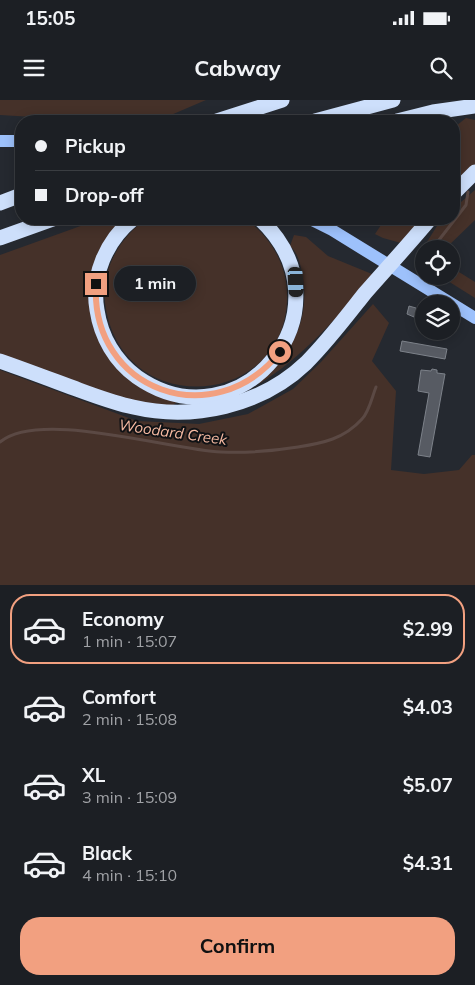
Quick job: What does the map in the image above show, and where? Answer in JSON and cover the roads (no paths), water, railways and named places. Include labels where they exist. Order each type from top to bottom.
[{"type":"highway","points":[[235,115],[282,100]]},
{"type":"highway","points":[[337,115],[393,100]]},
{"type":"highway","points":[[421,115],[475,106]]},
{"type":"highway","points":[[460,187],[475,172]]},
{"type":"highway","points":[[0,203],[15,197]]},
{"type":"highway","points":[[0,238],[36,225]]},
{"type":"highway","points":[[126,225],[111,243],[99,270],[96,307],[101,328],[118,358],[144,381],[177,394],[205,396],[231,390],[251,380],[263,371],[280,352],[291,329],[297,299],[294,271],[282,244],[275,233],[266,225]]},
{"type":"highway","points":[[0,361],[107,400],[132,407],[174,413],[214,409],[253,397],[288,377],[305,364],[328,340],[389,265],[425,225]]},
{"type":"main road","points":[[0,141],[15,141]]},
{"type":"main road","points":[[322,225],[475,318]]},
{"type":"waterway","name":"Woodard Creek","points":[[460,213],[466,205],[468,192]]},
{"type":"waterway","name":"Woodard Creek","points":[[439,240],[451,225]]},
{"type":"waterway","name":"Woodard Creek","points":[[0,442],[19,433],[44,429],[74,430],[199,450],[221,452],[269,451],[324,442],[340,436],[355,426],[364,416],[376,387]]}]
